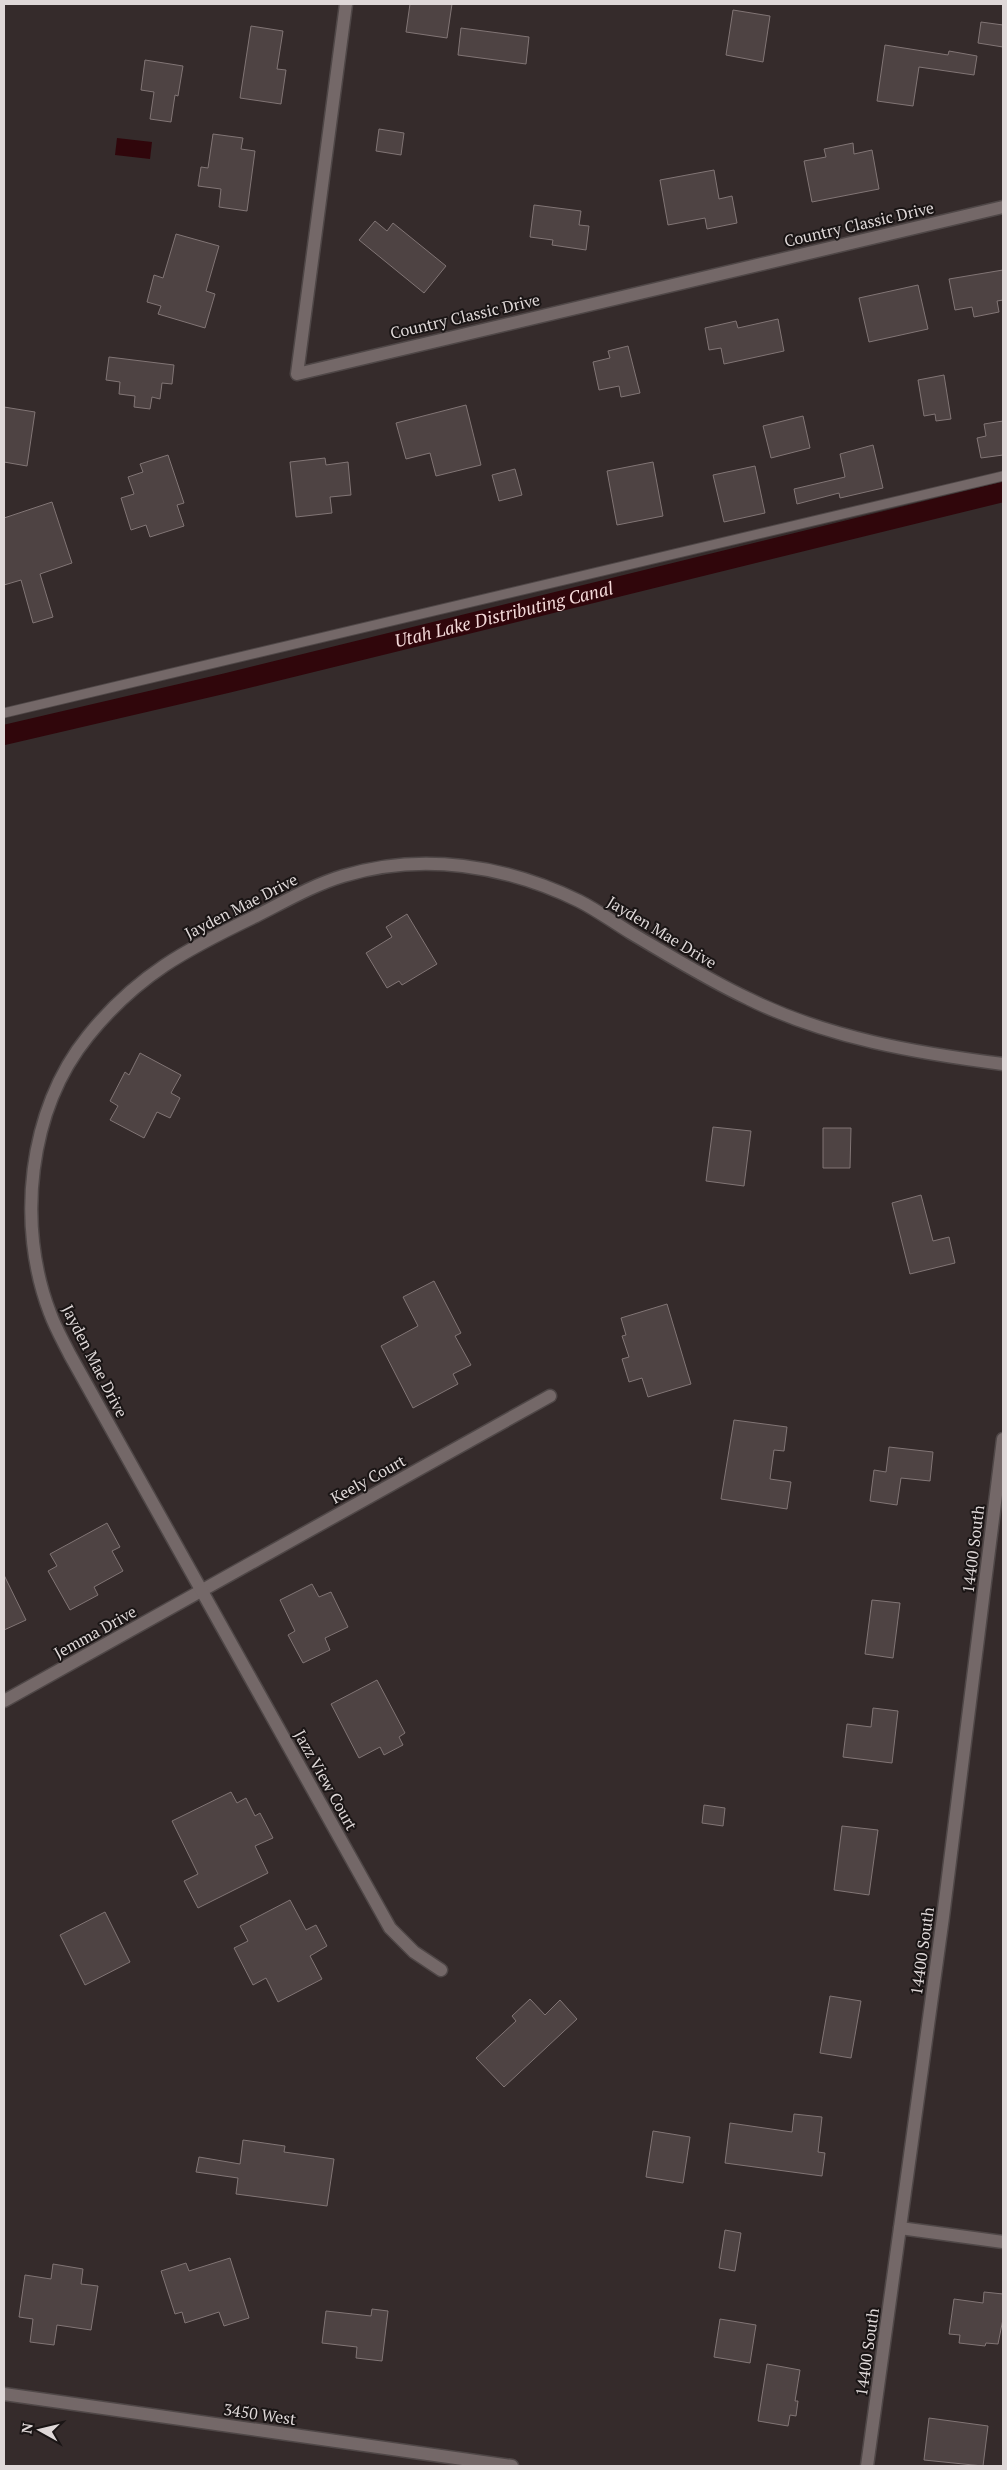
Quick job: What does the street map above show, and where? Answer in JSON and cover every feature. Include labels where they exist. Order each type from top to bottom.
[{"type":"street","name":"Country Classic Drive","points":[[346,4],[297,374],[1003,207]]},
{"type":"street","name":"Jayden Mae Drive","points":[[202,1591],[70,1355],[50,1312],[38,1271],[31,1226],[34,1174],[41,1132],[56,1090],[80,1046],[106,1014],[132,988],[162,966],[204,941],[339,877],[379,867],[420,863],[454,865],[495,871],[533,881],[581,902],[709,979],[786,1015],[884,1045],[1003,1064]]},
{"type":"street","name":"Keely Court","points":[[202,1591],[550,1396]]},
{"type":"street","name":"14400 South","points":[[867,2466],[943,1918],[1003,1439]]},
{"type":"street","name":"Jemma Drive","points":[[4,1701],[202,1591]]},
{"type":"street","name":"Jazz View Court","points":[[202,1591],[390,1928],[414,1952],[441,1970]]},
{"type":"street","points":[[900,2228],[1003,2242]]},
{"type":"street","name":"3450 West","points":[[4,2394],[512,2466]]},
{"type":"lane","points":[[4,713],[1003,476]]},
{"type":"shaded area","points":[[117,138],[152,142],[150,159],[115,155]]},
{"type":"building","points":[[410,4],[452,4],[447,38],[406,32]]},
{"type":"building","points":[[733,10],[770,16],[763,62],[726,55]]},
{"type":"building","points":[[981,22],[1003,25],[1003,47],[978,43]]},
{"type":"building","points":[[251,26],[283,31],[277,69],[286,70],[281,104],[240,98]]},
{"type":"building","points":[[461,28],[529,37],[526,64],[458,55]]},
{"type":"building","points":[[885,45],[948,55],[949,51],[977,56],[974,75],[919,67],[913,106],[877,101]]},
{"type":"building","points":[[145,60],[183,66],[178,96],[175,95],[171,122],[150,119],[154,92],[141,90]]},
{"type":"building","points":[[379,129],[404,133],[401,155],[376,151]]},
{"type":"building","points":[[213,134],[243,138],[241,149],[255,151],[247,211],[219,207],[221,189],[198,186],[201,167],[208,168]]},
{"type":"building","points":[[853,143],[854,154],[872,150],[879,189],[812,202],[804,161],[826,157],[824,149]]},
{"type":"building","points":[[714,170],[719,199],[732,196],[737,223],[707,229],[705,218],[668,225],[660,180]]},
{"type":"building","points":[[534,205],[581,211],[579,225],[589,226],[586,250],[552,245],[553,240],[530,237]]},
{"type":"building","points":[[375,221],[387,231],[393,223],[446,266],[424,293],[359,240]]},
{"type":"building","points":[[176,234],[219,246],[206,291],[215,294],[205,328],[158,314],[161,306],[147,302],[154,275],[163,278]]},
{"type":"building","points":[[1003,270],[1003,300],[997,301],[999,312],[974,317],[972,307],[955,310],[949,279]]},
{"type":"building","points":[[918,285],[928,329],[869,342],[859,298]]},
{"type":"building","points":[[778,319],[784,351],[724,364],[721,348],[709,350],[705,328],[736,321],[738,328]]},
{"type":"building","points":[[628,346],[640,393],[621,397],[619,386],[599,390],[593,362],[610,358],[608,351]]},
{"type":"building","points":[[109,357],[174,365],[172,384],[162,383],[160,399],[152,397],[150,409],[134,407],[135,396],[119,394],[120,382],[106,380]]},
{"type":"building","points":[[944,375],[951,419],[936,421],[935,414],[924,416],[918,380]]},
{"type":"building","points":[[466,405],[481,465],[436,476],[430,453],[406,459],[396,423]]},
{"type":"building","points":[[4,407],[35,412],[27,466],[4,462]]},
{"type":"building","points":[[803,416],[810,448],[771,458],[763,426]]},
{"type":"building","points":[[1003,421],[1003,455],[981,458],[977,438],[986,436],[984,424]]},
{"type":"building","points":[[873,445],[883,488],[840,498],[839,493],[797,504],[794,489],[845,477],[840,454]]},
{"type":"building","points":[[168,455],[184,503],[177,505],[184,526],[150,537],[146,525],[131,530],[121,498],[134,494],[128,477],[143,472],[140,464]]},
{"type":"building","points":[[325,458],[326,465],[348,462],[351,495],[330,497],[332,513],[296,517],[290,462]]},
{"type":"building","points":[[653,462],[663,516],[617,525],[607,471]]},
{"type":"building","points":[[755,466],[765,513],[724,522],[713,475]]},
{"type":"building","points":[[515,469],[522,495],[499,501],[492,475]]},
{"type":"building","points":[[52,502],[72,563],[40,574],[53,617],[33,623],[21,580],[4,585],[4,518]]},
{"type":"building","points":[[407,914],[437,964],[402,985],[399,981],[387,988],[366,953],[392,937],[386,927]]},
{"type":"building","points":[[140,1053],[181,1075],[171,1093],[180,1098],[170,1118],[157,1112],[144,1138],[110,1120],[118,1106],[110,1101],[125,1072],[129,1075]]},
{"type":"building","points":[[713,1127],[751,1131],[744,1186],[706,1181]]},
{"type":"building","points":[[823,1128],[851,1128],[850,1168],[823,1168]]},
{"type":"building","points":[[921,1195],[933,1241],[949,1237],[955,1263],[910,1274],[892,1203]]},
{"type":"building","points":[[434,1281],[461,1333],[455,1336],[471,1365],[453,1374],[458,1384],[413,1408],[381,1346],[418,1326],[403,1297]]},
{"type":"building","points":[[667,1304],[691,1384],[648,1397],[642,1378],[629,1382],[622,1359],[629,1357],[622,1336],[626,1335],[621,1318]]},
{"type":"building","points":[[734,1420],[787,1427],[784,1451],[774,1450],[770,1479],[791,1482],[787,1509],[721,1499]]},
{"type":"building","points":[[889,1447],[933,1452],[930,1481],[901,1478],[897,1505],[870,1501],[874,1470],[886,1472]]},
{"type":"building","points":[[107,1523],[120,1547],[112,1551],[123,1571],[94,1587],[98,1595],[70,1610],[48,1571],[57,1566],[50,1554]]},
{"type":"building","points":[[4,1575],[26,1620],[4,1630]]},
{"type":"building","points":[[312,1584],[319,1597],[331,1592],[348,1627],[325,1638],[330,1650],[303,1663],[288,1635],[295,1631],[280,1600]]},
{"type":"building","points":[[872,1600],[900,1603],[893,1658],[865,1654]]},
{"type":"building","points":[[377,1680],[405,1733],[399,1737],[403,1745],[384,1755],[380,1747],[359,1758],[331,1704]]},
{"type":"building","points":[[873,1708],[898,1711],[892,1763],[843,1757],[847,1724],[871,1727]]},
{"type":"building","points":[[231,1792],[237,1803],[246,1798],[255,1816],[260,1813],[273,1838],[255,1846],[268,1873],[198,1908],[184,1881],[198,1874],[172,1821]]},
{"type":"building","points":[[704,1805],[725,1808],[723,1826],[702,1823]]},
{"type":"building","points":[[842,1826],[878,1830],[869,1895],[834,1890]]},
{"type":"building","points":[[290,1900],[306,1930],[316,1925],[327,1946],[310,1956],[322,1979],[278,2002],[266,1978],[253,1985],[234,1948],[248,1941],[240,1926]]},
{"type":"building","points":[[105,1912],[130,1962],[85,1985],[60,1935]]},
{"type":"building","points":[[830,1996],[861,2001],[851,2058],[820,2053]]},
{"type":"building","points":[[530,1999],[545,2015],[560,2000],[577,2019],[504,2087],[476,2058],[516,2021],[512,2016]]},
{"type":"building","points":[[794,2114],[822,2117],[818,2152],[825,2153],[822,2176],[725,2163],[730,2123],[792,2132]]},
{"type":"building","points":[[653,2131],[690,2137],[683,2183],[646,2177]]},
{"type":"building","points":[[243,2140],[285,2146],[284,2152],[334,2159],[327,2206],[236,2194],[238,2178],[196,2172],[199,2157],[240,2164]]},
{"type":"building","points":[[725,2230],[741,2233],[735,2271],[719,2268]]},
{"type":"building","points":[[230,2258],[249,2318],[224,2326],[219,2312],[185,2323],[182,2312],[175,2314],[161,2271],[186,2263],[189,2271]]},
{"type":"building","points":[[53,2264],[83,2269],[81,2284],[98,2286],[91,2330],[57,2325],[54,2345],[30,2342],[33,2319],[19,2317],[25,2275],[51,2279]]},
{"type":"building","points":[[984,2292],[1003,2294],[1003,2319],[998,2344],[986,2343],[985,2346],[959,2343],[960,2335],[949,2334],[954,2299],[983,2303]]},
{"type":"building","points":[[372,2309],[388,2311],[382,2361],[356,2358],[357,2347],[322,2343],[326,2311],[371,2316]]},
{"type":"building","points":[[720,2319],[756,2325],[750,2363],[714,2357]]},
{"type":"building","points":[[767,2364],[800,2370],[795,2401],[798,2401],[796,2416],[790,2415],[788,2426],[758,2421]]},
{"type":"building","points":[[929,2418],[988,2426],[983,2466],[924,2460]]},
{"type":"waterway","name":"Utah Lake Distributing Canal","points":[[4,735],[227,683],[1003,492]]}]
